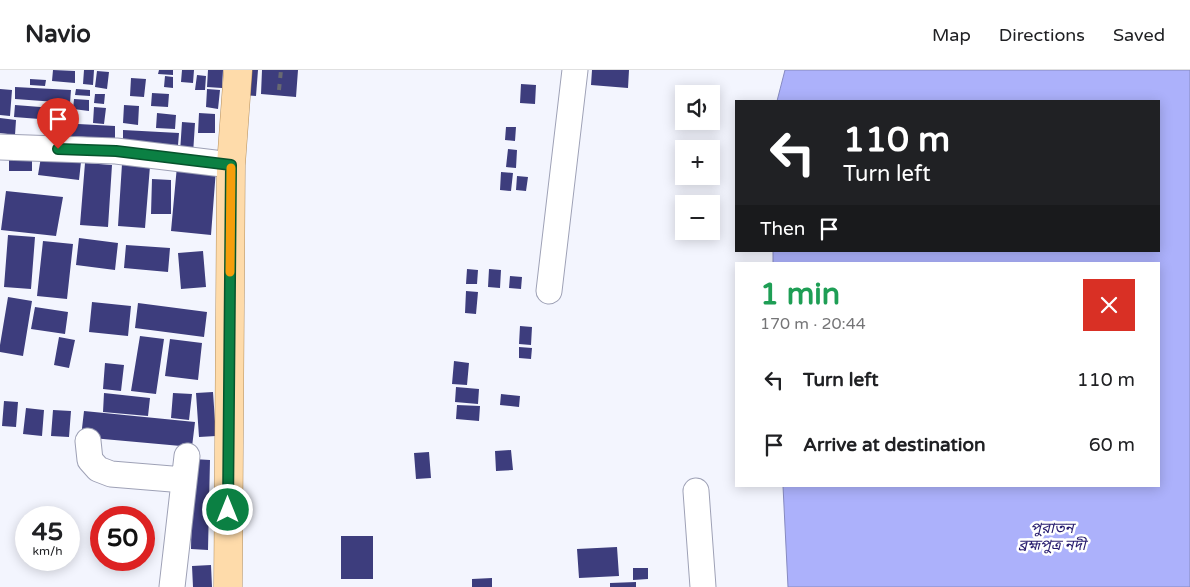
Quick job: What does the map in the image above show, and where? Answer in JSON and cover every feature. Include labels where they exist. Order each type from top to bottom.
[{"type":"main road","points":[[228,587],[231,165],[238,70]]},
{"type":"street","points":[[549,291],[575,70]]},
{"type":"street","points":[[0,147],[116,151],[231,165]]},
{"type":"street","points":[[88,441],[90,460],[98,469],[111,474],[185,468],[172,587]]},
{"type":"street","points":[[696,491],[703,587]]},
{"type":"water","name":"পুরাতন ব্রহ্মপুত্র নদী","points":[[785,70],[1190,70],[1190,587],[788,587],[783,487],[1160,487],[1160,262],[773,262],[773,252],[1160,252],[1160,100],[777,100]]},
{"type":"building","points":[[53,70],[75,71],[75,83],[52,81]]},
{"type":"building","points":[[84,70],[94,70],[93,85],[83,84]]},
{"type":"building","points":[[159,70],[173,70],[173,75],[158,74]]},
{"type":"building","points":[[182,70],[194,70],[193,83],[181,82]]},
{"type":"building","points":[[208,70],[223,70],[222,88],[207,87]]},
{"type":"building","points":[[245,70],[258,70],[256,96],[243,95]]},
{"type":"building","points":[[262,70],[298,70],[296,97],[261,94]]},
{"type":"building","points":[[592,70],[629,70],[628,88],[591,85]]},
{"type":"building","points":[[97,71],[109,72],[107,89],[95,87]]},
{"type":"building","points":[[197,75],[206,76],[205,90],[195,90]]},
{"type":"building","points":[[165,76],[173,77],[173,88],[164,87]]},
{"type":"building","points":[[131,78],[146,79],[144,97],[130,96]]},
{"type":"building","points":[[30,79],[46,80],[45,86],[30,85]]},
{"type":"building","points":[[521,84],[536,85],[535,104],[520,103]]},
{"type":"building","points":[[15,87],[71,90],[70,103],[15,99]]},
{"type":"building","points":[[0,89],[12,90],[10,116],[0,115]]},
{"type":"building","points":[[76,89],[90,90],[90,96],[75,95]]},
{"type":"building","points":[[207,89],[220,90],[218,109],[206,107]]},
{"type":"building","points":[[152,93],[169,94],[168,107],[151,106]]},
{"type":"building","points":[[95,94],[105,94],[104,104],[94,103]]},
{"type":"building","points":[[74,99],[89,100],[89,111],[73,109]]},
{"type":"building","points":[[15,105],[66,109],[65,121],[14,117]]},
{"type":"building","points":[[124,105],[139,106],[138,125],[123,123]]},
{"type":"building","points":[[94,107],[106,108],[104,124],[93,123]]},
{"type":"building","points":[[157,113],[176,115],[175,129],[156,128]]},
{"type":"building","points":[[199,113],[215,114],[215,133],[198,133]]},
{"type":"building","points":[[0,118],[16,120],[15,135],[0,133]]},
{"type":"building","points":[[182,122],[195,123],[193,154],[180,152]]},
{"type":"building","points":[[60,123],[115,126],[115,139],[59,135]]},
{"type":"building","points":[[506,127],[516,127],[515,141],[505,140]]},
{"type":"building","points":[[123,130],[179,133],[178,145],[123,142]]},
{"type":"building","points":[[508,149],[517,150],[516,168],[506,167]]},
{"type":"building","points":[[9,156],[32,156],[32,171],[9,171]]},
{"type":"building","points":[[41,157],[81,162],[79,180],[38,175]]},
{"type":"building","points":[[85,163],[112,165],[108,227],[80,225]]},
{"type":"building","points":[[122,164],[150,166],[145,228],[118,226]]},
{"type":"building","points":[[177,166],[216,169],[211,235],[171,231]]},
{"type":"building","points":[[501,172],[513,173],[511,191],[500,190]]},
{"type":"building","points":[[517,176],[528,177],[526,191],[516,190]]},
{"type":"building","points":[[152,179],[171,180],[171,214],[151,214]]},
{"type":"building","points":[[6,191],[63,197],[56,236],[1,230]]},
{"type":"building","points":[[8,235],[35,237],[31,289],[4,287]]},
{"type":"building","points":[[79,238],[118,243],[115,270],[76,265]]},
{"type":"building","points":[[43,241],[73,244],[67,299],[37,296]]},
{"type":"building","points":[[126,245],[170,248],[168,272],[124,268]]},
{"type":"building","points":[[203,251],[206,287],[181,289],[178,253]]},
{"type":"building","points":[[467,269],[478,270],[477,284],[466,284]]},
{"type":"building","points":[[489,269],[501,270],[500,288],[488,287]]},
{"type":"building","points":[[510,276],[522,277],[521,289],[509,288]]},
{"type":"building","points":[[466,291],[478,292],[476,314],[465,313]]},
{"type":"building","points":[[8,297],[32,301],[23,356],[0,352]]},
{"type":"building","points":[[92,302],[131,306],[128,336],[89,332]]},
{"type":"building","points":[[138,303],[207,312],[204,337],[135,328]]},
{"type":"building","points":[[35,307],[68,312],[65,334],[31,329]]},
{"type":"building","points":[[520,326],[532,327],[531,345],[519,344]]},
{"type":"building","points":[[140,336],[164,339],[156,394],[131,391]]},
{"type":"building","points":[[59,337],[75,340],[69,368],[54,365]]},
{"type":"building","points":[[170,339],[202,343],[198,380],[165,376]]},
{"type":"building","points":[[519,347],[532,348],[531,359],[519,358]]},
{"type":"building","points":[[454,361],[469,363],[467,385],[452,384]]},
{"type":"building","points":[[105,363],[124,365],[121,391],[103,389]]},
{"type":"building","points":[[456,387],[479,389],[478,404],[455,402]]},
{"type":"building","points":[[213,392],[216,436],[199,437],[196,393]]},
{"type":"building","points":[[104,393],[150,398],[148,416],[103,412]]},
{"type":"building","points":[[173,393],[192,394],[189,420],[171,418]]},
{"type":"building","points":[[501,394],[520,396],[519,407],[500,405]]},
{"type":"building","points":[[4,401],[18,402],[16,427],[2,426]]},
{"type":"building","points":[[457,405],[480,406],[479,421],[456,419]]},
{"type":"building","points":[[26,408],[44,410],[42,436],[23,434]]},
{"type":"building","points":[[53,410],[71,411],[69,437],[51,436]]},
{"type":"building","points":[[84,411],[195,422],[192,447],[81,437]]},
{"type":"building","points":[[511,450],[513,470],[496,471],[495,451]]},
{"type":"building","points":[[429,452],[431,478],[416,479],[414,453]]},
{"type":"building","points":[[193,459],[210,460],[208,550],[191,549]]},
{"type":"building","points":[[341,536],[373,536],[373,579],[341,579]]},
{"type":"building","points":[[617,547],[619,576],[579,578],[577,549]]},
{"type":"building","points":[[211,565],[212,587],[193,587],[192,566]]},
{"type":"building","points":[[633,568],[648,568],[648,579],[633,580]]},
{"type":"building","points":[[492,578],[492,587],[472,587],[472,579]]},
{"type":"building","points":[[636,582],[636,587],[610,587],[610,583]]},
{"type":"railway","points":[[279,90],[281,70]]},
{"type":"slow traffic","points":[[230,272],[231,168]]},
{"type":"route","points":[[58,149],[116,151],[231,165],[228,510]]}]
